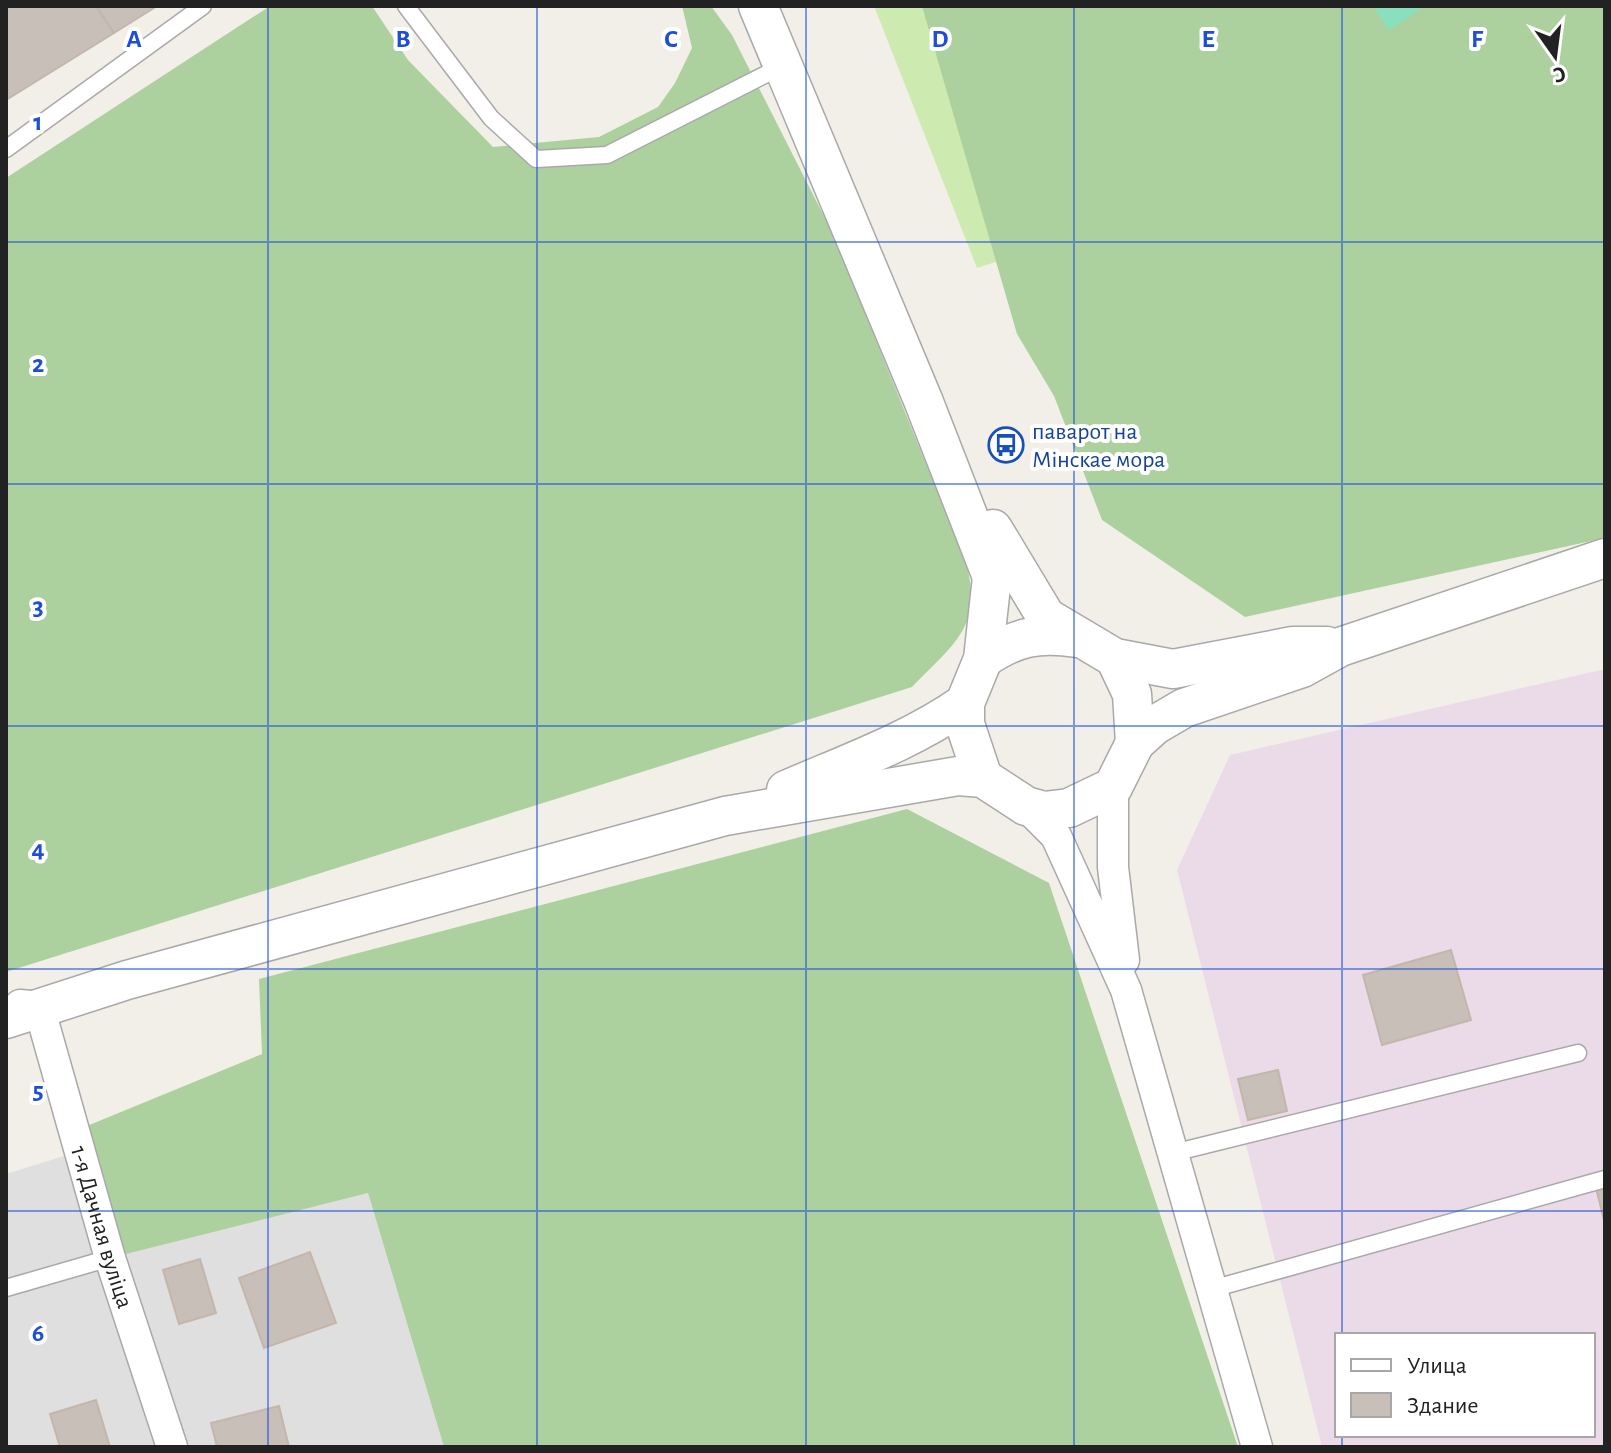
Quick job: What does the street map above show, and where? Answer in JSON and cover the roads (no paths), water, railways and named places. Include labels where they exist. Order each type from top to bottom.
[{"type":"street","points":[[758,6],[923,400],[992,577],[983,659],[965,703],[965,724],[983,778]]},
{"type":"street","points":[[923,400],[1014,569],[1046,617],[1081,638],[1115,658],[1173,669],[1293,646],[1340,647]]},
{"type":"street","points":[[1126,990],[1113,867],[1113,787],[1135,743],[1155,725],[1184,708],[1302,668],[1340,647],[1605,558]]},
{"type":"street","points":[[983,659],[1019,637],[1047,633],[1081,638]]},
{"type":"street","points":[[1115,658],[1132,694],[1135,743]]},
{"type":"street","points":[[725,816],[873,753],[946,717],[965,703]]},
{"type":"street","points":[[17,1010],[725,816],[958,776],[983,778],[1026,806],[1056,836],[1126,990],[1257,1447]]},
{"type":"street","points":[[1026,806],[1044,811],[1069,808],[1113,787]]},
{"type":"street","name":"1-я Дачная вуліца","points":[[17,1010],[110,1258],[172,1447]]},
{"type":"lane","points":[[6,149],[203,6]]},
{"type":"lane","points":[[406,6],[491,118],[536,159],[607,155],[782,66]]},
{"type":"lane","points":[[1173,1153],[1578,1053]]},
{"type":"lane","points":[[1212,1289],[1605,1179]]},
{"type":"lane","points":[[6,1288],[110,1258]]},
{"type":"place","name":"паварот на Мінскае мора","points":[[1006,445]]}]
